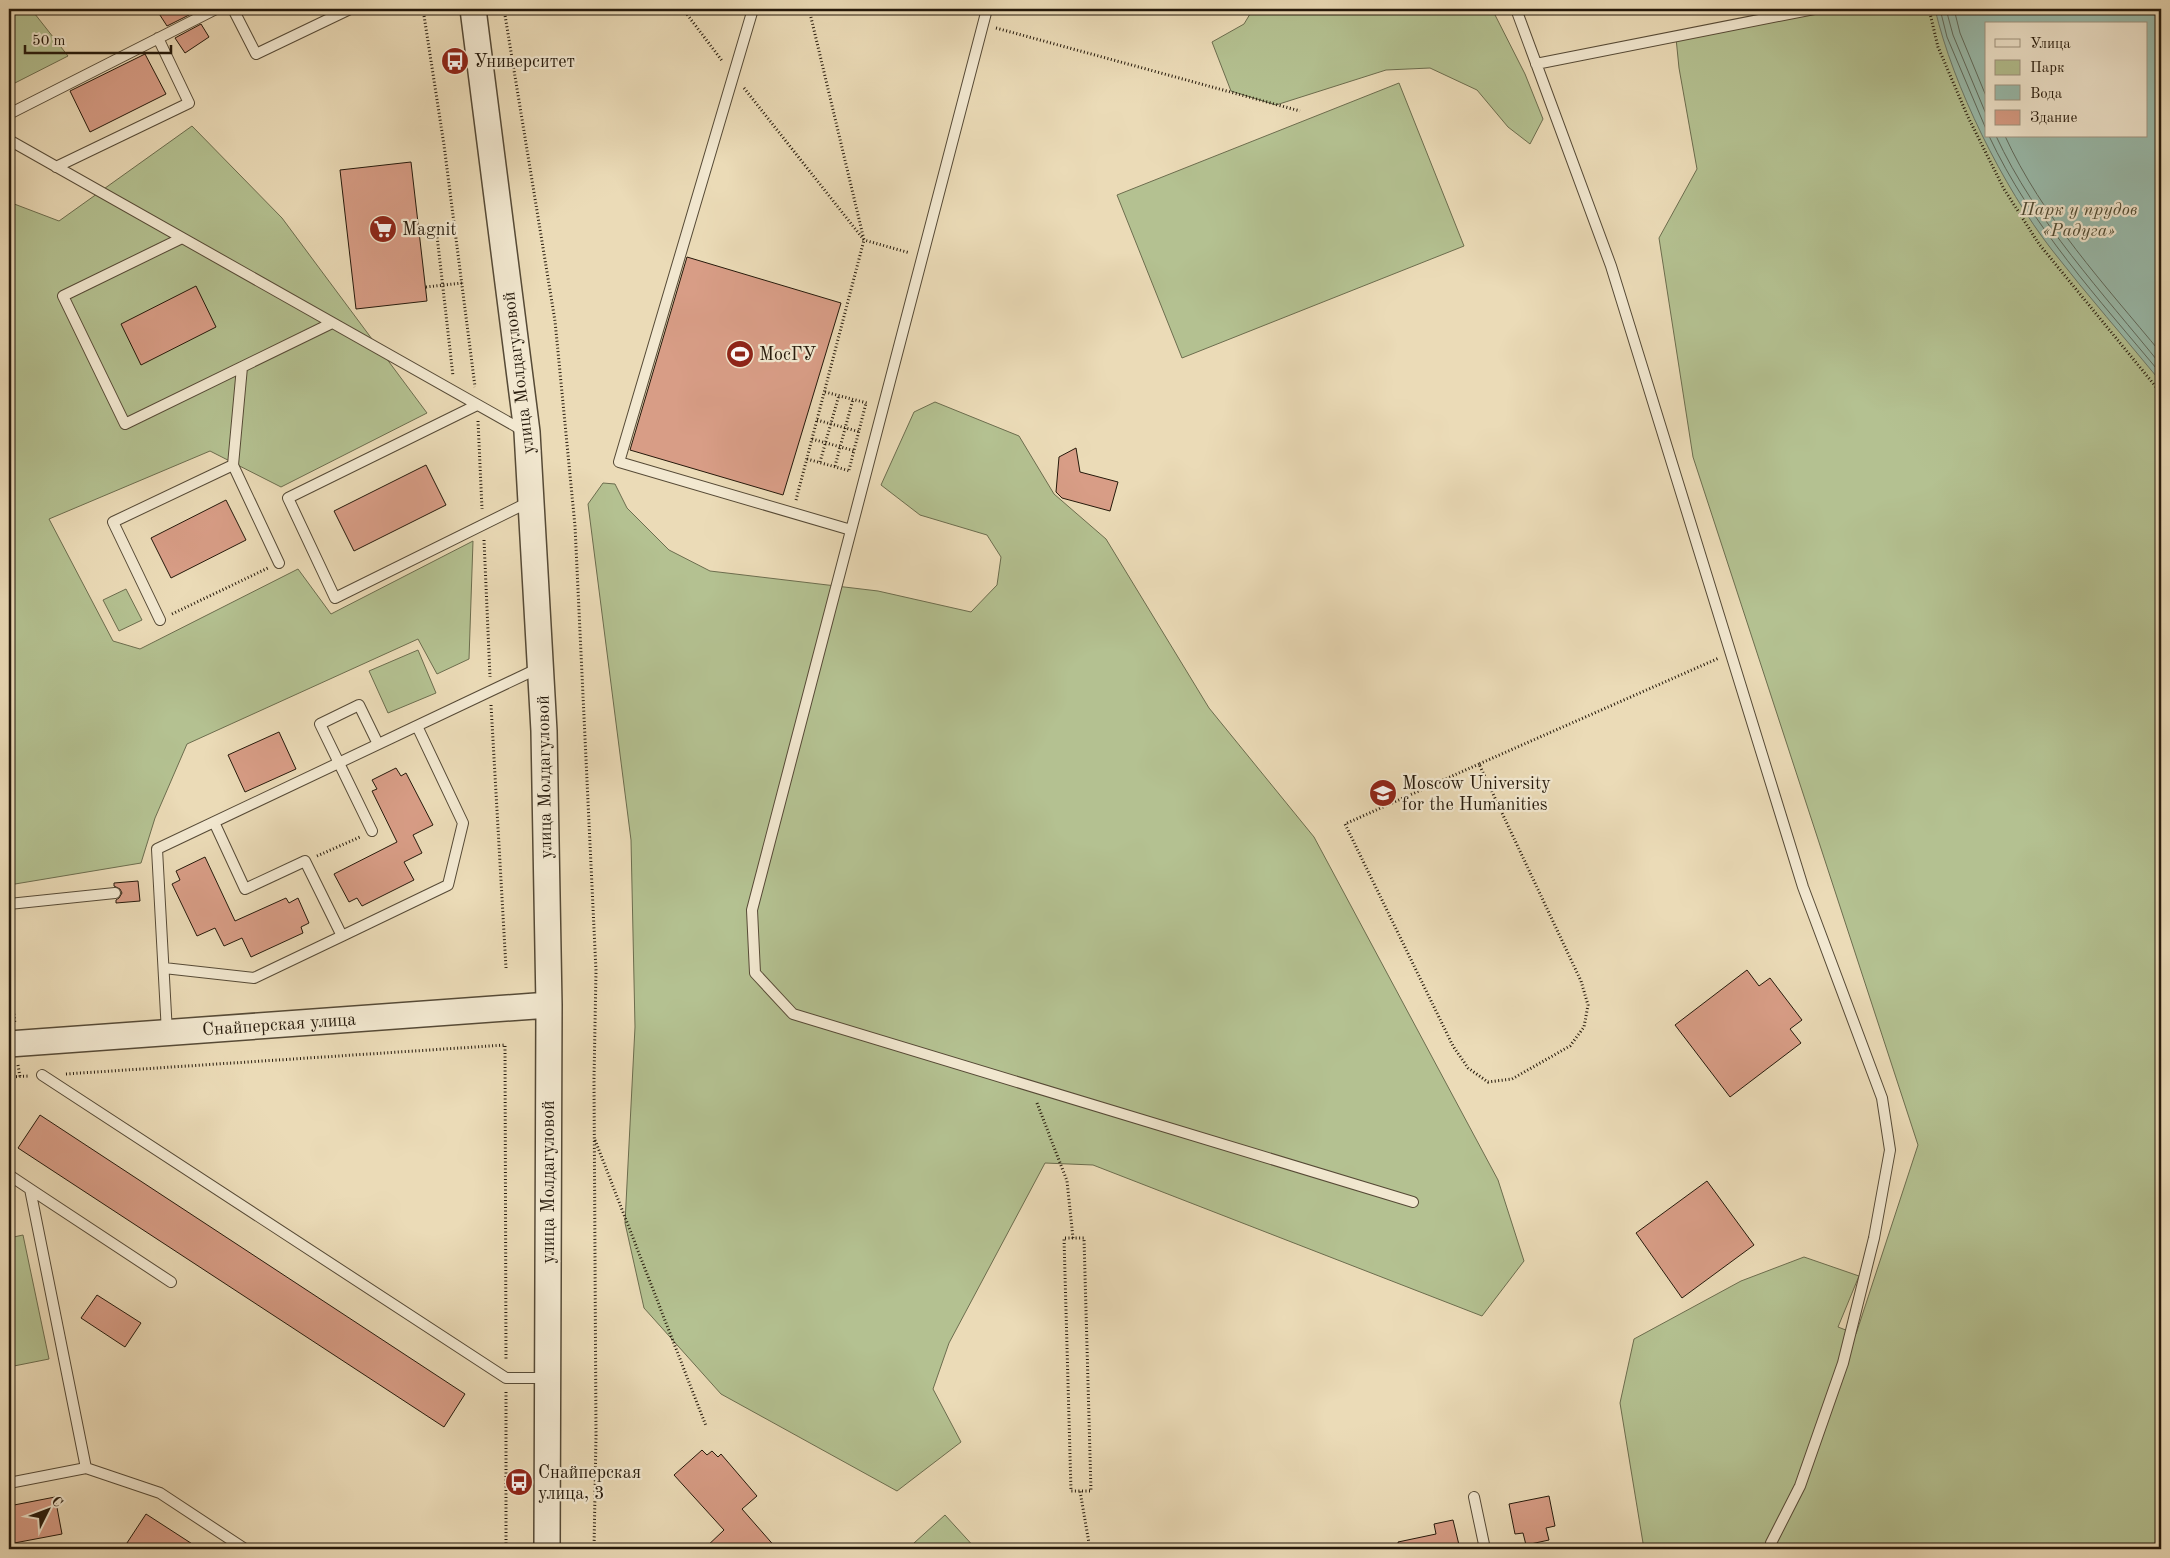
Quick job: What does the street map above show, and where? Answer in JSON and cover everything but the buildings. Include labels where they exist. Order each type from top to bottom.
[{"type":"street","name":"улица Молдагуловой","points":[[473,9],[527,432],[544,731],[549,1005],[547,1549]]},
{"type":"street","name":"Снайперская улица","points":[[9,1044],[549,1005]]},
{"type":"lane","points":[[9,114],[216,9]]},
{"type":"lane","points":[[233,9],[256,54],[350,9]]},
{"type":"lane","points":[[753,9],[618,462],[852,530]]},
{"type":"lane","points":[[987,9],[752,910],[756,973],[793,1014],[1413,1202]]},
{"type":"lane","points":[[1516,9],[1611,266],[1803,887],[1882,1098],[1890,1150],[1874,1238],[1843,1363],[1800,1486],[1771,1543],[1771,1549]]},
{"type":"lane","points":[[1536,64],[1814,9]]},
{"type":"lane","points":[[56,167],[190,103],[158,38]]},
{"type":"lane","points":[[9,140],[527,432]]},
{"type":"lane","points":[[182,238],[63,296],[125,424],[332,323]]},
{"type":"lane","points":[[242,367],[233,465],[279,563]]},
{"type":"lane","points":[[477,405],[288,498],[336,598],[531,501]]},
{"type":"lane","points":[[160,620],[113,522],[233,465]]},
{"type":"lane","points":[[167,1032],[157,849],[540,668]]},
{"type":"lane","points":[[372,832],[320,724],[359,705],[378,744]]},
{"type":"lane","points":[[164,968],[254,978],[448,885],[463,823],[417,726]]},
{"type":"lane","points":[[214,822],[245,889],[306,861],[342,936]]},
{"type":"lane","points":[[9,904],[115,893]]},
{"type":"lane","points":[[42,1075],[506,1378],[547,1378]]},
{"type":"lane","points":[[9,1175],[171,1282]]},
{"type":"lane","points":[[30,1189],[86,1468]]},
{"type":"lane","points":[[9,1483],[86,1468],[160,1493],[245,1549]]},
{"type":"lane","points":[[1474,1497],[1485,1549]]},
{"type":"path","points":[[423,9],[444,145],[477,405],[506,968]]},
{"type":"path","points":[[504,9],[555,321],[575,526],[596,971],[594,1138],[596,1425],[594,1549]]},
{"type":"path","points":[[682,9],[864,240],[923,257]]},
{"type":"path","points":[[792,513],[864,240],[809,9]]},
{"type":"path","points":[[1929,9],[1938,47],[1968,117],[2004,189],[2039,244],[2161,394]]},
{"type":"path","points":[[983,25],[1300,111]]},
{"type":"path","points":[[436,227],[455,392]]},
{"type":"path","points":[[426,287],[462,284]]},
{"type":"path","points":[[825,392],[883,408]]},
{"type":"path","points":[[820,462],[839,395]]},
{"type":"path","points":[[835,466],[853,399]]},
{"type":"path","points":[[848,470],[866,403]]},
{"type":"path","points":[[817,420],[876,437]]},
{"type":"path","points":[[812,438],[871,455]]},
{"type":"path","points":[[807,458],[866,475]]},
{"type":"path","points":[[160,620],[279,563]]},
{"type":"path","points":[[1479,764],[1581,981],[1588,1005],[1584,1027],[1570,1046],[1512,1079],[1488,1082],[1468,1068],[1453,1046],[1345,824],[1479,764],[1731,653]]},
{"type":"path","points":[[306,861],[372,832]]},
{"type":"path","points":[[9,1078],[505,1045],[506,1549]]},
{"type":"path","points":[[1031,1086],[1068,1180],[1073,1238]]},
{"type":"path","points":[[594,1138],[706,1426]]},
{"type":"path","points":[[1064,1238],[1084,1238],[1091,1491],[1080,1491],[1070,1491],[1064,1238]]},
{"type":"path","points":[[1080,1491],[1090,1549]]},
{"type":"green space","points":[[9,9],[31,9],[68,56],[9,86]]},
{"type":"green space","points":[[1253,9],[1492,9],[1525,74],[1543,119],[1530,144],[1508,127],[1477,90],[1430,68],[1386,70],[1276,105],[1231,91],[1212,42],[1244,24]]},
{"type":"green space","points":[[1816,9],[2161,9],[2161,1549],[1644,1549],[1620,1403],[1634,1339],[1741,1281],[1804,1257],[1859,1276],[1838,1327],[1856,1334],[1918,1145],[1693,457],[1659,238],[1697,169],[1679,68],[1676,38]]},
{"type":"green space","points":[[1399,83],[1464,246],[1182,358],[1117,195]]},
{"type":"green space","points":[[192,126],[282,218],[427,413],[281,487],[210,451],[49,519],[113,641],[140,649],[298,569],[331,614],[473,541],[469,659],[437,674],[418,639],[187,744],[155,818],[141,863],[9,885],[9,202],[59,221]]},
{"type":"green space","points":[[935,402],[1019,436],[1054,494],[1106,539],[1209,708],[1314,837],[1498,1180],[1524,1261],[1482,1316],[1093,1165],[1045,1163],[949,1343],[933,1389],[961,1442],[897,1491],[721,1394],[644,1308],[625,1223],[635,1027],[631,840],[588,504],[603,483],[615,484],[627,508],[669,550],[710,571],[878,591],[971,612],[997,585],[1001,557],[987,535],[920,515],[881,485],[914,412]]},
{"type":"green space","points":[[126,589],[142,620],[119,631],[103,600]]},
{"type":"green space","points":[[418,650],[436,693],[388,713],[369,671]]},
{"type":"green space","points":[[23,1235],[49,1359],[9,1367],[9,1238]]},
{"type":"green space","points":[[945,1515],[976,1549],[920,1549],[914,1543]]},
{"type":"water","name":"Парк у прудов «Радуга»","points":[[1935,9],[2151,9],[2161,24],[2161,382],[2052,250],[2034,225],[1998,166],[1982,135],[1954,70]]},
{"type":"place","name":"Университет","points":[[455,61]]},
{"type":"place","name":"Magnit","points":[[383,229]]},
{"type":"place","name":"МосГУ","points":[[740,354]]},
{"type":"place","name":"Moscow University for the Humanities","points":[[1383,793]]},
{"type":"place","name":"Снайперская улица, 3","points":[[519,1482]]}]
